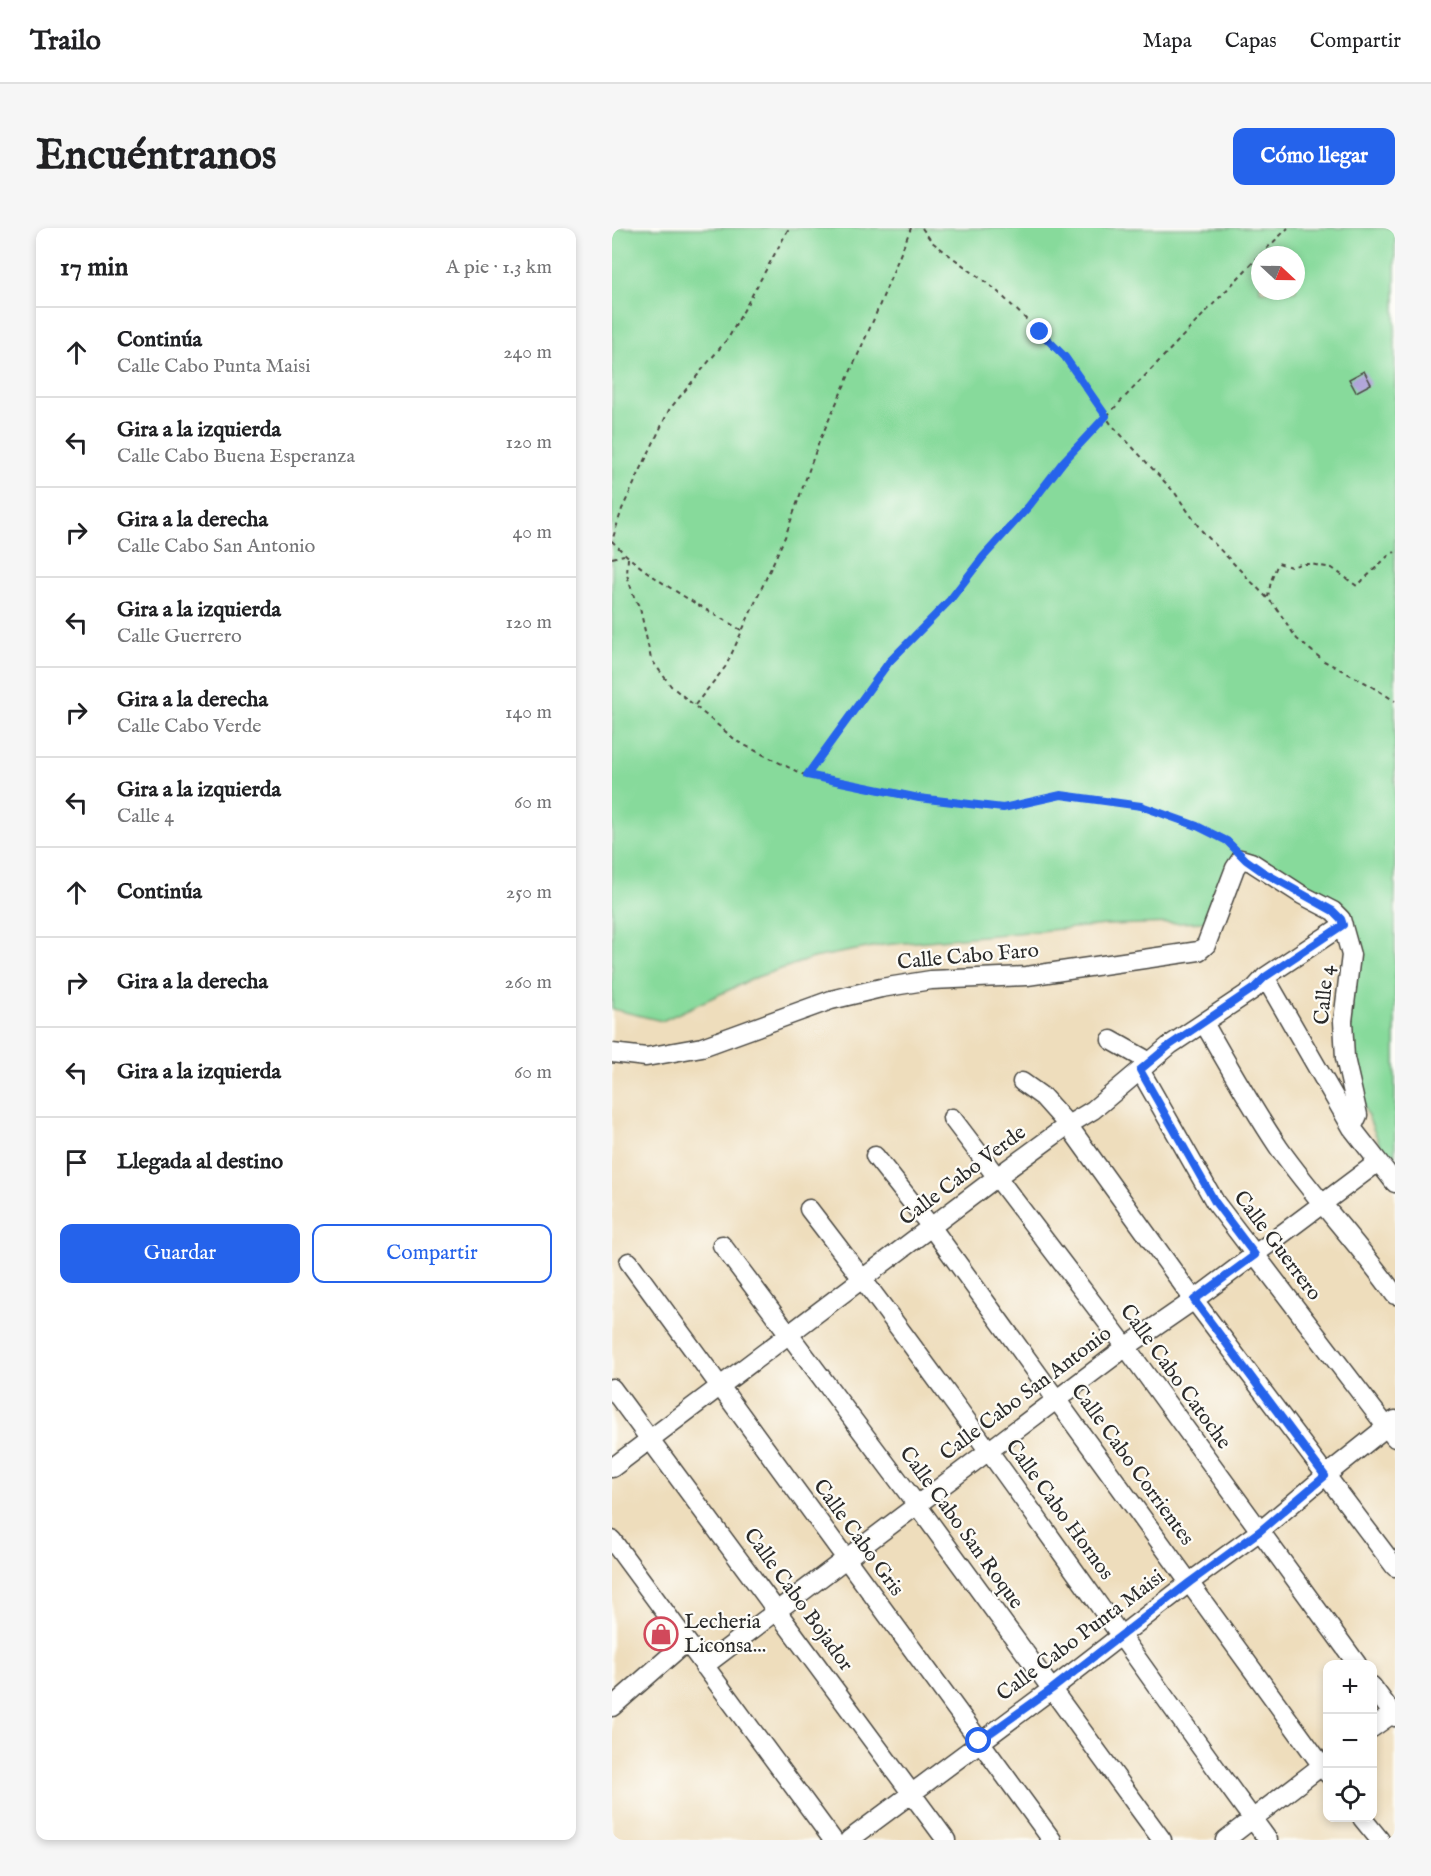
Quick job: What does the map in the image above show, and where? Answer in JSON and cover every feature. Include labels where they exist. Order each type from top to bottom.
[{"type":"street","points":[[1244,859],[1302,895],[1333,911],[1341,919],[1343,925]]},
{"type":"street","name":"Calle Cabo Faro","points":[[612,1053],[646,1057],[702,1047],[831,1000],[881,988],[931,980],[1027,976],[1199,951],[1206,945],[1235,868],[1244,859]]},
{"type":"street","name":"Calle Cabo Verde","points":[[612,1468],[997,1177],[1068,1125],[1093,1110],[1170,1045],[1343,925]]},
{"type":"street","name":"Calle 4","points":[[1343,925],[1351,955],[1343,1021],[1345,1058],[1358,1115],[1354,1124]]},
{"type":"street","points":[[1265,977],[1354,1124],[1378,1162],[1395,1183]]},
{"type":"street","points":[[1204,1023],[1279,1148],[1395,1295]]},
{"type":"street","points":[[1111,1040],[1145,1066]]},
{"type":"street","name":"Calle Guerrero","points":[[1145,1066],[1215,1202],[1392,1428]]},
{"type":"street","points":[[1022,1082],[1043,1097],[1068,1125],[1194,1300],[1395,1567]]},
{"type":"street","name":"Calle Cabo Catoche","points":[[952,1118],[1126,1347],[1353,1660]]},
{"type":"street","name":"Calle Cabo Corrientes","points":[[876,1156],[932,1228],[1323,1764]]},
{"type":"street","name":"Calle Cabo San Antonio","points":[[704,1666],[778,1612],[988,1450],[1378,1162]]},
{"type":"street","name":"Calle Cabo Hornos","points":[[809,1209],[988,1450],[1268,1840]]},
{"type":"street","name":"Calle Cabo San Roque","points":[[722,1245],[917,1505],[1162,1840]]},
{"type":"street","name":"Calle Cabo Gris","points":[[629,1262],[1052,1840]]},
{"type":"street","name":"Calle Cabo Bojador","points":[[612,1388],[946,1840]]},
{"type":"street","name":"Calle Cabo Punta Maisi","points":[[849,1840],[1122,1636],[1260,1531],[1325,1476],[1392,1428]]},
{"type":"street","points":[[612,1540],[833,1840]]},
{"type":"street","points":[[612,1707],[686,1642]]},
{"type":"street","points":[[1377,1692],[1394,1714],[1377,1725]]},
{"type":"street","points":[[1225,1840],[1324,1768]]},
{"type":"street","points":[[1365,1822],[1380,1840]]},
{"type":"path","points":[[741,630],[628,558],[612,541],[619,519],[669,410],[729,337],[789,228]]},
{"type":"path","points":[[695,705],[726,666],[785,537],[819,442],[873,321],[911,228]]},
{"type":"path","points":[[922,228],[932,242],[987,283],[1057,349],[1072,366],[1106,416],[1175,493],[1201,530],[1268,598],[1297,639],[1315,654],[1395,701]]},
{"type":"path","points":[[1269,246],[1288,228]]},
{"type":"path","points":[[807,775],[889,662],[950,600],[1063,462],[1251,264]]},
{"type":"path","points":[[1268,598],[1278,563],[1291,567],[1310,564],[1332,568],[1357,586],[1395,552]]},
{"type":"path","points":[[612,558],[625,554]]},
{"type":"path","points":[[628,558],[627,575],[640,608],[651,659],[671,686],[738,742],[807,775],[919,798],[1003,808],[1061,795],[1141,806],[1197,826],[1227,841],[1244,859]]},
{"type":"green space","points":[[612,228],[1395,228],[1395,1172],[1386,1160],[1351,1075],[1347,922],[1238,850],[1209,922],[1106,925],[883,945],[813,958],[757,977],[662,1021],[612,1009]]},
{"type":"building","points":[[1364,371],[1371,384],[1356,392],[1349,379]]},
{"type":"place","name":"Lecheria Liconsa...","points":[[661,1634]]},
{"type":"route","points":[[979,1741],[1052,1689],[1260,1531],[1325,1476],[1194,1300],[1255,1255],[1215,1202],[1140,1070],[1170,1045],[1254,988],[1265,977],[1343,925],[1341,919],[1333,911],[1263,872],[1246,860],[1227,841],[1197,826],[1141,806],[1061,795],[1003,808],[919,798],[807,775],[889,662],[950,600],[1063,462],[1106,416],[1065,357],[1040,332]]}]
